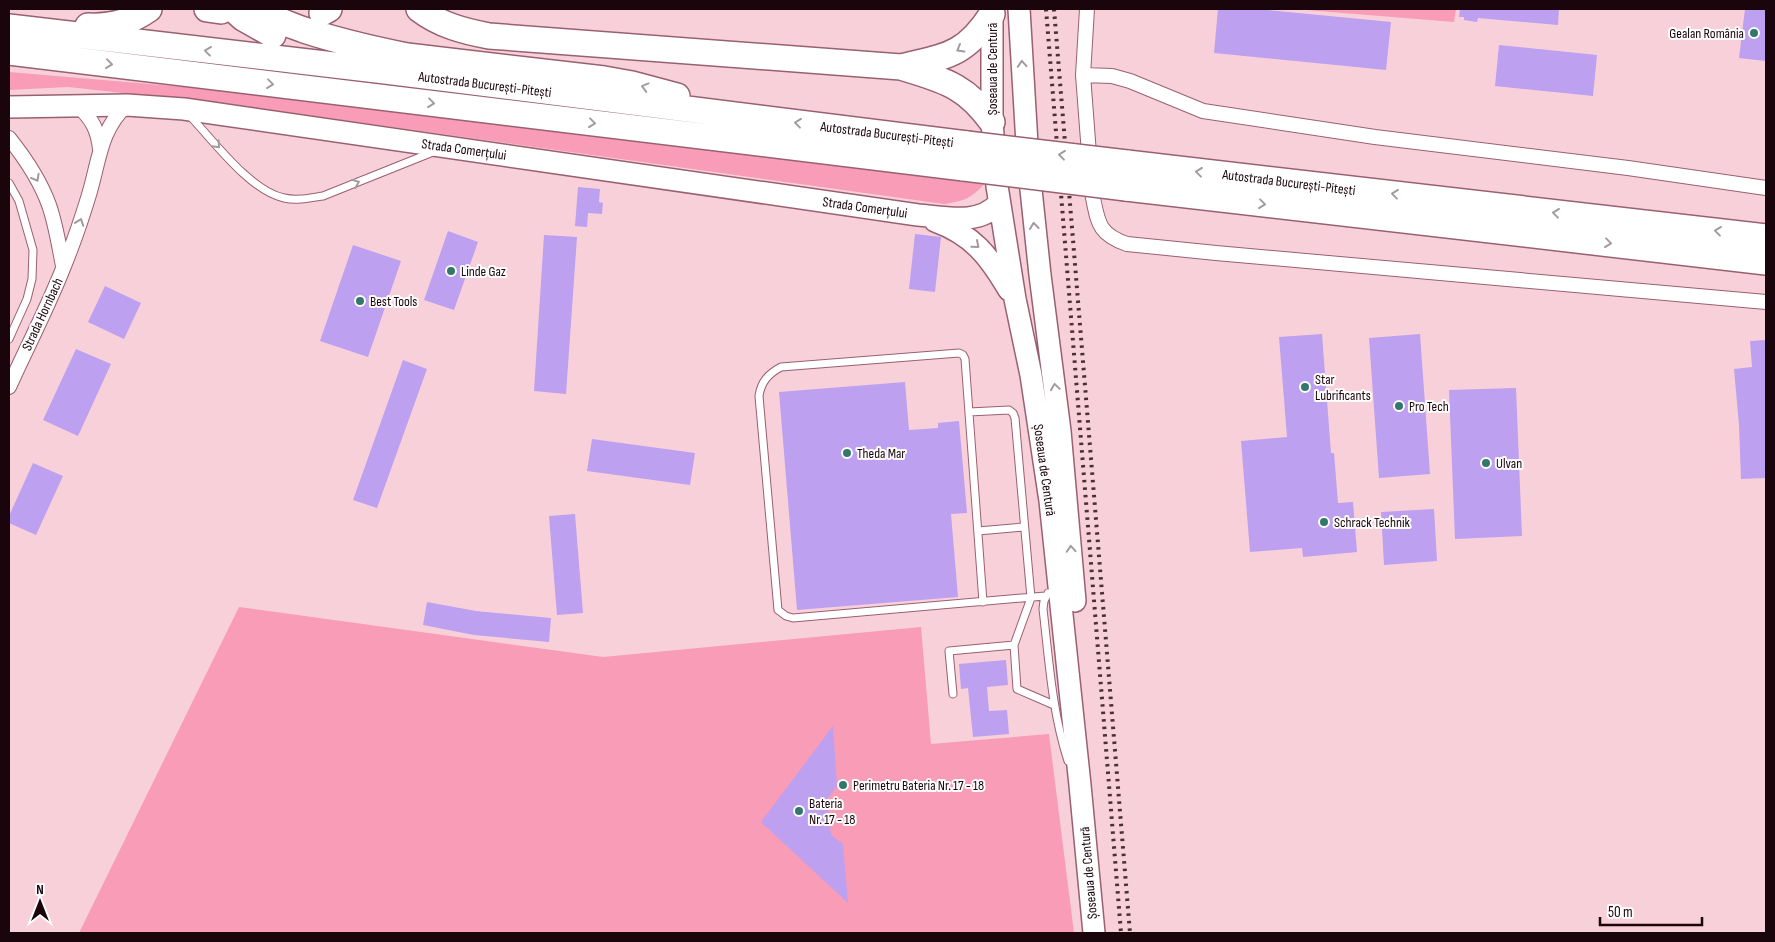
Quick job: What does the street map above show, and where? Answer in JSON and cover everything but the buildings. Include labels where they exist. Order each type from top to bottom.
[{"type":"highway","points":[[9,17],[94,26],[112,25],[140,16],[149,9]]},
{"type":"highway","points":[[220,9],[243,18],[268,32],[324,51],[576,87],[638,104]]},
{"type":"highway","points":[[258,9],[290,25],[348,43],[382,51],[406,56],[604,79],[632,84],[742,116]]},
{"type":"highway","points":[[419,9],[460,31],[504,38],[900,67],[946,82],[958,88],[971,96],[992,122]]},
{"type":"highway","points":[[900,67],[944,56],[964,46],[982,30],[992,11]]},
{"type":"highway","name":"Autostrada București-Pitești","points":[[9,27],[384,71],[968,144],[1766,237]]},
{"type":"highway","name":"Autostrada București-Pitești","points":[[9,52],[1126,188],[1766,262]]},
{"type":"highway","points":[[9,59],[60,58]]},
{"type":"main road","name":"Șoseaua de Centură","points":[[1019,9],[1030,189],[1062,448],[1106,933]]},
{"type":"main road","name":"Șoseaua de Centură","points":[[992,11],[992,122],[1000,203],[1014,299],[1031,375],[1050,501],[1094,933]]},
{"type":"main road","name":"Strada Comerțului","points":[[9,107],[127,105],[184,109],[918,215]]},
{"type":"main road","points":[[918,215],[959,219],[974,218],[986,215],[1000,203]]},
{"type":"main road","points":[[918,215],[965,236],[984,251],[1014,299]]},
{"type":"street","points":[[1087,9],[1083,75],[1092,193],[1102,230],[1106,235],[1127,244],[1766,302]]},
{"type":"street","points":[[1083,75],[1112,76],[1130,80],[1203,111],[1376,137],[1628,168],[1766,188]]},
{"type":"street","name":"Strada Hornbach","points":[[9,387],[63,268],[85,208],[100,150],[112,120],[127,105]]},
{"type":"street","name":"Strada Hornbach","points":[[78,106],[94,124],[99,136],[100,150]]},
{"type":"street","name":"Strada Hornbach","points":[[9,138],[26,160],[49,204],[56,228],[63,268]]},
{"type":"lane","points":[[184,109],[250,180],[274,195],[286,199],[305,200],[323,196],[425,155],[450,147]]},
{"type":"lane","points":[[9,183],[19,201],[33,250],[32,279],[28,299],[9,339]]},
{"type":"lane","points":[[983,602],[963,355],[959,353],[781,367],[765,379],[760,388],[759,396],[778,610],[781,614],[793,618],[1031,598],[1045,596]]},
{"type":"lane","points":[[969,412],[1009,410],[1015,418],[1031,598],[1014,645],[1017,689],[1054,705]]},
{"type":"lane","points":[[978,530],[1024,527]]},
{"type":"lane","points":[[1058,579],[1045,596],[1043,609],[1054,705],[1063,744],[1080,786]]},
{"type":"lane","points":[[953,694],[949,651],[1014,645]]},
{"type":"shaded area","points":[[1294,9],[1456,9],[1454,22]]},
{"type":"shaded area","points":[[9,72],[243,92],[986,182],[968,198],[944,204],[241,106],[68,87],[9,90]]},
{"type":"shaded area","points":[[239,607],[603,657],[921,627],[931,744],[1049,734],[1074,933],[79,933]]},
{"type":"railway","points":[[1046,9],[1121,933]]},
{"type":"railway","points":[[1054,9],[1130,933]]},
{"type":"place","name":"Gealan România","points":[[1754,33]]},
{"type":"place","name":"Linde Gaz","points":[[451,271]]},
{"type":"place","name":"Best Tools","points":[[360,301]]},
{"type":"place","name":"Star Lubrificants","points":[[1305,387]]},
{"type":"place","name":"Pro Tech","points":[[1399,406]]},
{"type":"place","name":"Theda Mar","points":[[847,453]]},
{"type":"place","name":"Ulvan","points":[[1486,463]]},
{"type":"place","name":"Schrack Technik","points":[[1324,522]]},
{"type":"place","name":"Perimetru Bateria Nr. 17 - 18","points":[[843,785]]},
{"type":"place","name":"Bateria Nr. 17 - 18","points":[[799,811]]}]
